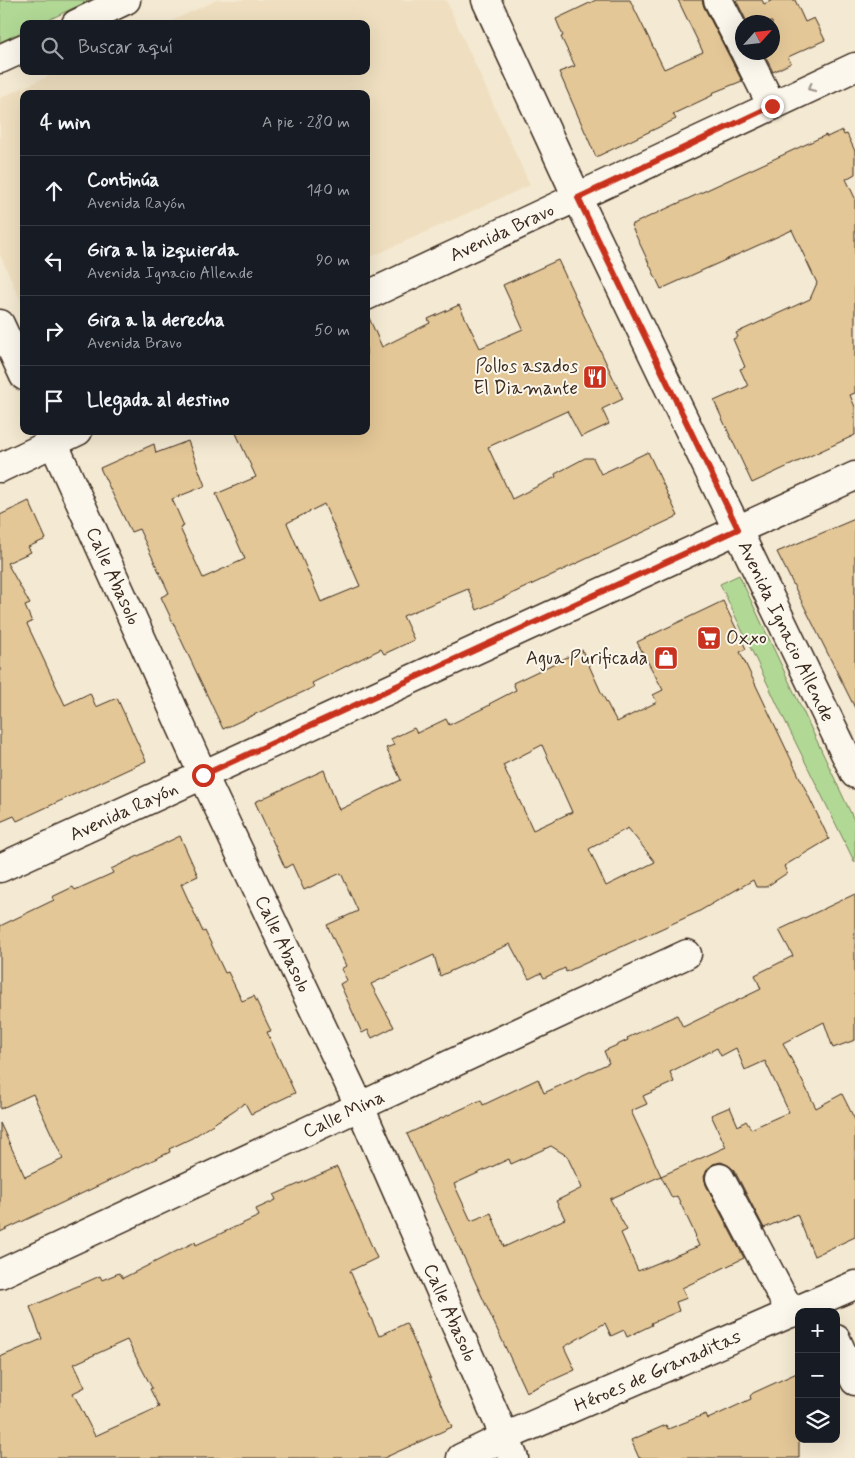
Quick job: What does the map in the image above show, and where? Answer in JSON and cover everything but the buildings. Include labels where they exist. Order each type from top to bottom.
[{"type":"street","points":[[84,20],[126,0]]},
{"type":"street","name":"Avenida Ignacio Allende","points":[[486,0],[578,198],[855,774]]},
{"type":"street","points":[[718,0],[735,33]]},
{"type":"street","points":[[0,59],[20,50]]},
{"type":"street","points":[[749,60],[772,106]]},
{"type":"street","name":"Avenida Bravo","points":[[370,294],[855,67]]},
{"type":"street","points":[[0,324],[20,367]]},
{"type":"street","points":[[0,468],[51,437]]},
{"type":"street","name":"Calle Abasolo","points":[[51,437],[203,775],[360,1107],[510,1448]]},
{"type":"street","name":"Avenida Rayón","points":[[0,868],[855,476]]},
{"type":"street","name":"Calle Mina","points":[[0,1274],[687,954]]},
{"type":"street","points":[[720,1178],[791,1313]]},
{"type":"street","name":"Héroes de Granaditas","points":[[460,1458],[510,1448],[791,1313],[822,1306],[855,1285]]},
{"type":"street","points":[[840,1348],[855,1381]]},
{"type":"shaded area","points":[[217,0],[446,0],[530,185],[370,257],[370,90],[20,90],[20,299],[0,255],[0,98],[51,75],[370,75],[370,20],[174,20]]},
{"type":"green space","points":[[0,0],[90,0],[48,20],[20,20],[20,33],[0,42]]},
{"type":"green space","points":[[739,575],[855,822],[855,863],[720,584]]},
{"type":"place","name":"Pollos asados El Diamante","points":[[595,377]]},
{"type":"place","name":"Oxxo","points":[[709,638]]},
{"type":"place","name":"Agua Purificada","points":[[666,658]]},
{"type":"route","points":[[203,775],[738,529],[578,198],[772,106]]}]
